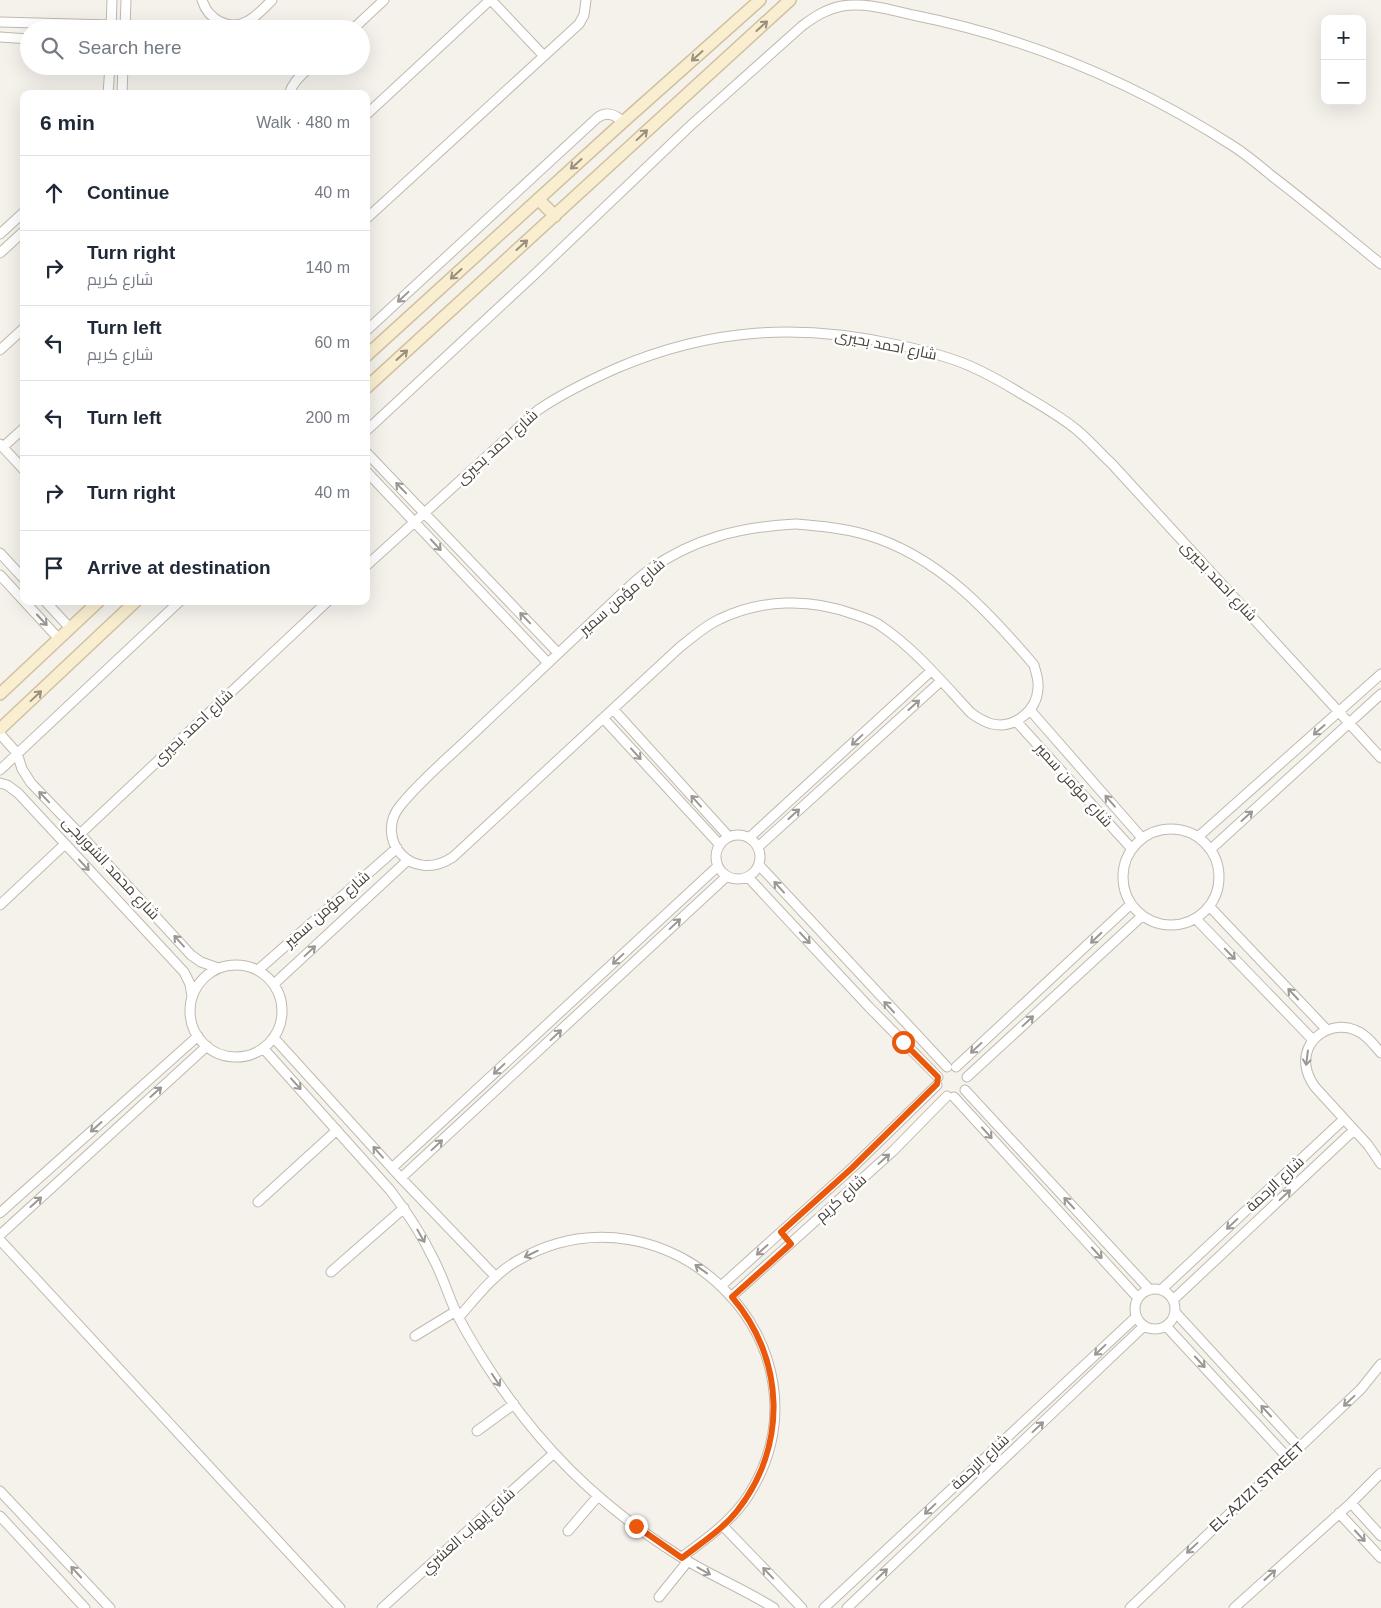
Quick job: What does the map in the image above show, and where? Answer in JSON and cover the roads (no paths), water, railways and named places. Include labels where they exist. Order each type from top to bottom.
[{"type":"street","points":[[111,20],[112,0]]},
{"type":"street","points":[[125,20],[126,0]]},
{"type":"street","points":[[202,0],[206,10],[217,20]]},
{"type":"street","points":[[249,20],[272,0]]},
{"type":"street","points":[[362,20],[384,0]]},
{"type":"street","points":[[370,111],[490,0],[544,56]]},
{"type":"street","points":[[370,215],[579,24],[584,15],[586,0]]},
{"type":"street","points":[[370,352],[760,0]]},
{"type":"street","points":[[370,384],[790,0]]},
{"type":"street","points":[[370,427],[533,276],[690,126],[794,33],[814,16],[844,6],[875,7],[953,23],[1015,41],[1074,62],[1132,88],[1185,116],[1236,147],[1381,264]]},
{"type":"street","points":[[0,22],[20,23]]},
{"type":"street","points":[[0,37],[20,38]]},
{"type":"street","points":[[716,39],[730,54]]},
{"type":"street","points":[[108,90],[109,75]]},
{"type":"street","points":[[122,90],[123,75]]},
{"type":"street","points":[[290,90],[291,86],[301,75]]},
{"type":"street","points":[[370,326],[597,118],[601,115],[611,114],[623,122]]},
{"type":"street","points":[[538,199],[555,216]]},
{"type":"street","points":[[0,234],[20,216]]},
{"type":"street","points":[[0,253],[20,235]]},
{"type":"street","name":"شارع احمد بحيرى","points":[[370,562],[538,410],[554,399],[592,379],[643,357],[690,342],[740,333],[798,331],[844,334],[887,342],[943,356],[969,365],[1034,401],[1077,430],[1112,464],[1381,758]]},
{"type":"street","points":[[0,350],[20,332]]},
{"type":"street","points":[[20,431],[1,445],[20,466]]},
{"type":"street","points":[[370,456],[558,653]]},
{"type":"street","points":[[370,475],[548,663]]},
{"type":"street","name":"شارع مؤمن سمير","points":[[258,970],[397,848],[393,838],[392,826],[399,807],[558,653],[648,571],[674,553],[703,540],[733,531],[765,526],[795,524],[836,528],[865,534],[887,541],[915,555],[958,585],[1017,644],[1034,665],[1038,688],[1036,700],[1030,710],[1142,838]]},
{"type":"street","points":[[0,554],[20,575]]},
{"type":"street","points":[[0,575],[20,597]]},
{"type":"street","points":[[397,848],[408,860],[419,866],[431,867],[443,864],[453,857],[680,647],[719,619],[760,606],[804,602],[831,606],[880,625],[903,644],[971,713],[981,720],[992,724],[1004,724],[1016,721],[1030,710]]},
{"type":"street","points":[[28,605],[59,639]]},
{"type":"street","points":[[49,605],[70,628]]},
{"type":"street","points":[[0,694],[95,605]]},
{"type":"street","points":[[0,729],[132,605]]},
{"type":"street","points":[[0,770],[176,605]]},
{"type":"street","name":"شارع احمد بحيرى","points":[[80,834],[324,605]]},
{"type":"street","points":[[749,838],[931,671]]},
{"type":"street","points":[[1198,836],[1381,674]]},
{"type":"street","points":[[758,847],[941,681]]},
{"type":"street","points":[[1211,849],[1381,694]]},
{"type":"street","points":[[613,709],[729,837]]},
{"type":"street","points":[[604,718],[720,845]]},
{"type":"street","name":"شارع مؤمن سمير","points":[[1016,721],[1132,849]]},
{"type":"street","points":[[0,734],[17,753]]},
{"type":"street","name":"شارع محمد الشوربجى","points":[[17,753],[26,777],[191,955],[201,962],[218,968]]},
{"type":"street","name":"شارع محمد الشوربجى","points":[[0,783],[7,785],[18,793],[184,972],[190,984],[192,997]]},
{"type":"street","points":[[1170,828],[1185,830],[1198,836],[1211,849],[1217,860],[1220,872],[1220,884],[1210,907],[1196,919],[1183,925],[1169,926],[1155,923],[1142,916],[1131,904],[1125,891],[1123,876],[1125,862],[1132,849],[1142,838],[1155,831],[1170,828]]},
{"type":"street","points":[[736,835],[749,838],[758,847],[759,865],[748,877],[741,879],[727,876],[718,866],[716,859],[720,845],[729,837],[736,835]]},
{"type":"street","points":[[0,905],[65,844]]},
{"type":"street","name":"شارع مؤمن سمير","points":[[274,984],[408,860]]},
{"type":"street","points":[[759,865],[951,1067],[963,1071],[967,1077]]},
{"type":"street","points":[[392,1168],[718,866]]},
{"type":"street","points":[[401,1178],[727,876]]},
{"type":"street","points":[[748,877],[937,1081],[940,1092],[950,1096],[958,1096],[965,1090],[967,1077],[1142,916]]},
{"type":"street","points":[[937,1081],[941,1071],[951,1067],[1131,904]]},
{"type":"street","points":[[1210,907],[1327,1030]]},
{"type":"street","points":[[1196,919],[1313,1040]]},
{"type":"street","points":[[238,964],[258,970],[274,984],[278,992],[282,1011],[281,1020],[274,1038],[263,1048],[252,1054],[240,1056],[223,1054],[207,1046],[198,1036],[191,1017],[192,997],[202,980],[218,968],[238,964]]},
{"type":"street","points":[[1381,1052],[1366,1036],[1357,1030],[1337,1027],[1327,1030],[1313,1040],[1307,1052],[1305,1064],[1308,1076],[1315,1087],[1354,1130],[1381,1164]]},
{"type":"street","points":[[0,1213],[198,1036]]},
{"type":"street","points":[[274,1038],[401,1178],[495,1276]]},
{"type":"street","points":[[0,1235],[207,1046]]},
{"type":"street","points":[[263,1048],[404,1208],[435,1261],[457,1314],[485,1363],[553,1454],[598,1496],[636,1526],[685,1559],[774,1608]]},
{"type":"street","name":"شارع كريم","points":[[721,1286],[852,1168],[937,1081]]},
{"type":"street","points":[[965,1090],[1150,1290]]},
{"type":"street","points":[[950,1096],[1138,1298]]},
{"type":"street","name":"شارع كريم","points":[[732,1297],[950,1096]]},
{"type":"street","name":"شارع الرحمة","points":[[1161,1290],[1344,1119]]},
{"type":"street","points":[[258,1202],[337,1130]]},
{"type":"street","name":"شارع الرحمة","points":[[1173,1300],[1354,1130]]},
{"type":"street","points":[[331,1272],[404,1208]]},
{"type":"street","points":[[781,1232],[791,1244]]},
{"type":"street","points":[[415,1336],[457,1314],[495,1276],[514,1263],[533,1252],[554,1244],[576,1239],[606,1237],[644,1242],[665,1249],[704,1271],[732,1297],[744,1312],[762,1346],[768,1365],[774,1403],[770,1442],[761,1470],[748,1496],[723,1526],[685,1559],[659,1597]]},
{"type":"street","points":[[0,1240],[340,1608]]},
{"type":"street","points":[[1150,1290],[1161,1290],[1173,1300],[1175,1312],[1173,1318],[1166,1326],[1156,1330],[1144,1326],[1136,1317],[1135,1304],[1138,1298],[1150,1290]]},
{"type":"street","points":[[1175,1312],[1299,1447]]},
{"type":"street","name":"شارع الرحمة","points":[[824,1608],[1136,1317]]},
{"type":"street","name":"شارع الرحمة","points":[[847,1608],[1144,1326]]},
{"type":"street","points":[[1166,1326],[1288,1458]]},
{"type":"street","name":"EL-AZIZI STREET","points":[[1130,1608],[1361,1389],[1381,1364]]},
{"type":"street","points":[[477,1431],[514,1404]]},
{"type":"street","name":"شارع إيهاب العشري","points":[[382,1608],[553,1454]]},
{"type":"street","points":[[1234,1608],[1351,1503],[1381,1473]]},
{"type":"street","points":[[0,1491],[110,1608]]},
{"type":"street","points":[[568,1531],[598,1496]]},
{"type":"street","points":[[1351,1503],[1381,1536]]},
{"type":"street","points":[[1339,1513],[1381,1558]]},
{"type":"street","points":[[0,1516],[85,1608]]},
{"type":"street","points":[[723,1526],[802,1608]]}]
